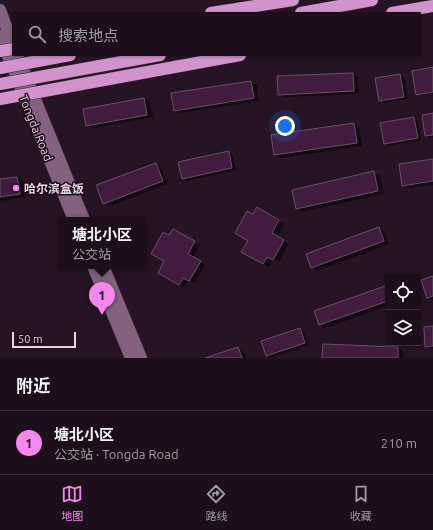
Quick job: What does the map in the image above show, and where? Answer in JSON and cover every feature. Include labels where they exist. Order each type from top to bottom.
[{"type":"highway","points":[[217,12],[293,0]]},
{"type":"highway","points":[[306,12],[372,0]]},
{"type":"highway","points":[[400,12],[433,6]]},
{"type":"highway","points":[[0,68],[65,56]]},
{"type":"highway","points":[[0,84],[154,56]]},
{"type":"highway","points":[[0,99],[235,56]]},
{"type":"main road","points":[[0,10],[12,42]]},
{"type":"main road","name":"Tongda Road","points":[[0,36],[83,217]]},
{"type":"main road","points":[[0,93],[25,88]]},
{"type":"main road","name":"Tongda Road","points":[[25,88],[73,217]]},
{"type":"main road","points":[[94,269],[131,358]]},
{"type":"main road","points":[[104,269],[141,358]]},
{"type":"building","points":[[433,67],[433,92],[416,95],[412,71]]},
{"type":"building","points":[[353,73],[354,91],[278,95],[277,76]]},
{"type":"building","points":[[400,74],[404,97],[379,101],[375,78]]},
{"type":"building","points":[[251,81],[254,98],[174,111],[171,93]]},
{"type":"building","points":[[144,98],[147,115],[86,126],[83,109]]},
{"type":"building","points":[[433,113],[433,135],[425,136],[422,115]]},
{"type":"building","points":[[414,117],[418,138],[384,144],[380,123]]},
{"type":"building","points":[[354,123],[357,143],[274,155],[271,135]]},
{"type":"building","points":[[229,151],[232,168],[182,179],[178,162]]},
{"type":"building","points":[[433,159],[433,181],[402,186],[399,164]]},
{"type":"building","points":[[156,163],[163,181],[103,204],[96,185]]},
{"type":"building","points":[[374,171],[378,191],[296,209],[292,190]]},
{"type":"building","points":[[17,177],[20,194],[0,197],[0,179]]},
{"type":"building","points":[[257,207],[279,220],[272,233],[284,240],[273,260],[267,257],[263,264],[241,252],[248,241],[235,233],[247,211],[253,214]]},
{"type":"building","points":[[379,227],[384,241],[311,268],[306,254]]},
{"type":"building","points":[[173,229],[195,241],[188,254],[201,261],[189,281],[183,278],[179,285],[158,273],[164,261],[151,254],[163,232],[169,235]]},
{"type":"building","points":[[433,276],[433,296],[427,298],[421,280]]},
{"type":"building","points":[[385,286],[385,302],[319,325],[314,311]]},
{"type":"building","points":[[433,326],[433,346],[425,347],[424,327]]},
{"type":"building","points":[[300,328],[305,343],[266,356],[261,341]]},
{"type":"building","points":[[323,344],[398,347],[398,358],[322,358]]},
{"type":"building","points":[[238,347],[242,358],[205,358]]},
{"type":"place","name":"哈尔滨盒饭","points":[[16,188]]},
{"type":"place","name":"塘北小区","points":[[102,315]]}]
